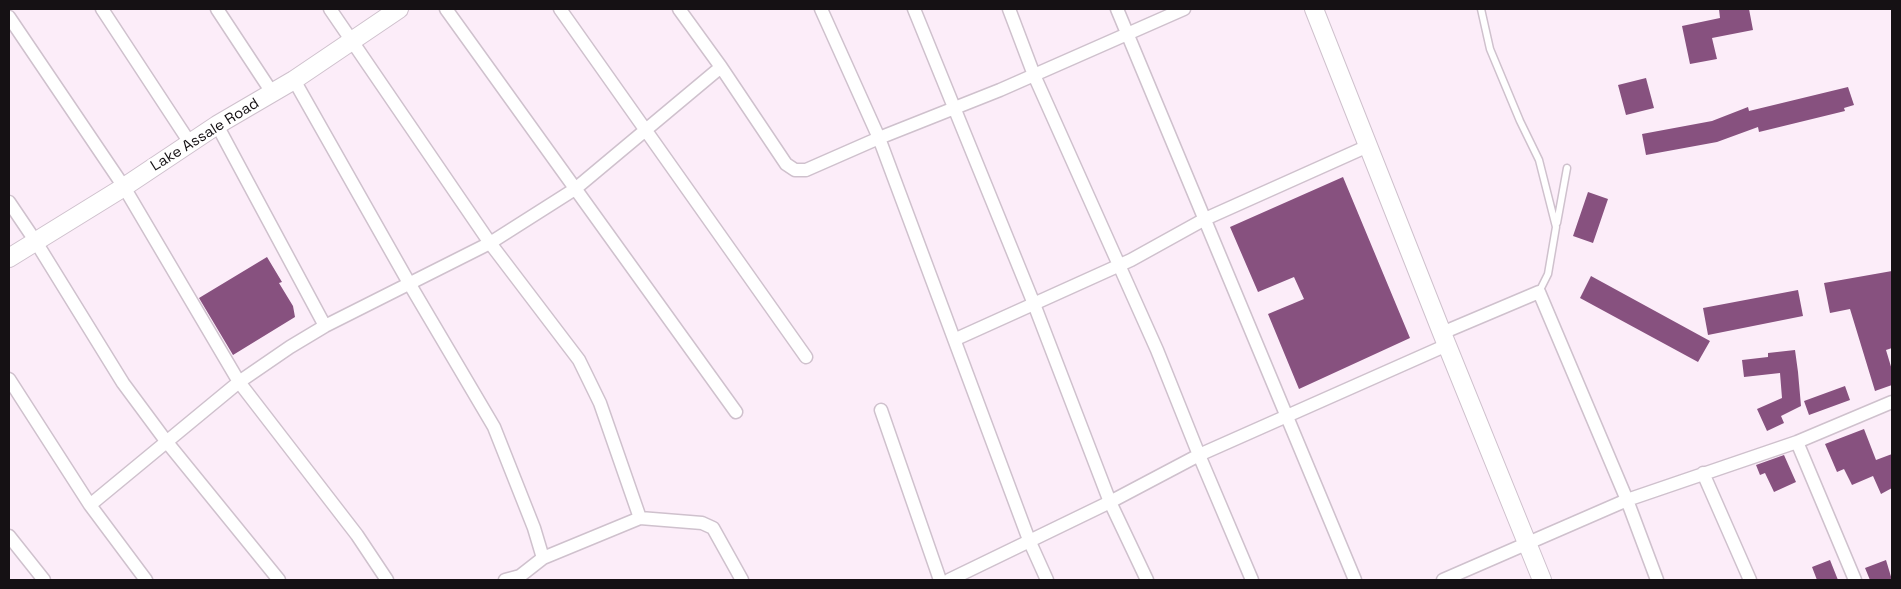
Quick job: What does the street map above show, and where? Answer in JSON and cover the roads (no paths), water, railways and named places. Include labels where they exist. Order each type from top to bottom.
[{"type":"main road","name":"Lake Assale Road","points":[[9,258],[124,187],[216,125],[273,94],[399,9]]},
{"type":"main road","points":[[1314,9],[1444,339],[1542,580]]},
{"type":"street","points":[[102,9],[190,143]]},
{"type":"street","points":[[217,9],[273,94]]},
{"type":"street","points":[[330,9],[490,243],[579,360],[600,403],[640,518]]},
{"type":"street","points":[[446,9],[736,412]]},
{"type":"street","points":[[560,9],[806,357]]},
{"type":"street","points":[[679,9],[721,66],[786,164],[795,170],[806,170],[954,109],[1184,9]]},
{"type":"street","points":[[821,9],[880,138],[1029,540],[1047,580]]},
{"type":"street","points":[[914,9],[1034,304],[1110,502],[1147,580]]},
{"type":"street","points":[[1008,9],[1034,75],[1157,350],[1252,580]]},
{"type":"street","points":[[1117,9],[1355,580]]},
{"type":"street","points":[[9,17],[124,187],[239,382],[357,535],[387,580]]},
{"type":"street","points":[[90,505],[239,382],[290,347],[325,326],[490,243],[575,189],[646,132],[721,66]]},
{"type":"street","points":[[294,80],[409,283],[494,427],[534,528],[543,558]]},
{"type":"street","points":[[216,125],[325,326]]},
{"type":"street","points":[[956,339],[1119,265],[1205,219],[1368,146]]},
{"type":"street","points":[[9,202],[36,242],[123,383],[166,441],[279,580]]},
{"type":"street","points":[[949,580],[1110,502],[1199,455],[1286,416],[1539,292],[1627,500],[1657,580]]},
{"type":"street","points":[[9,379],[90,505],[146,580]]},
{"type":"street","points":[[1443,580],[1627,500],[1798,442],[1892,402]]},
{"type":"street","points":[[881,410],[940,580]]},
{"type":"street","points":[[1798,442],[1855,580]]},
{"type":"street","points":[[1703,473],[1750,580]]},
{"type":"street","points":[[505,580],[521,578],[543,558],[640,518],[702,523],[713,528],[742,580]]},
{"type":"street","points":[[9,536],[44,580]]},
{"type":"lane","points":[[1481,9],[1490,49],[1520,121],[1539,160],[1556,227]]},
{"type":"lane","points":[[1539,292],[1548,274],[1568,168]]}]
